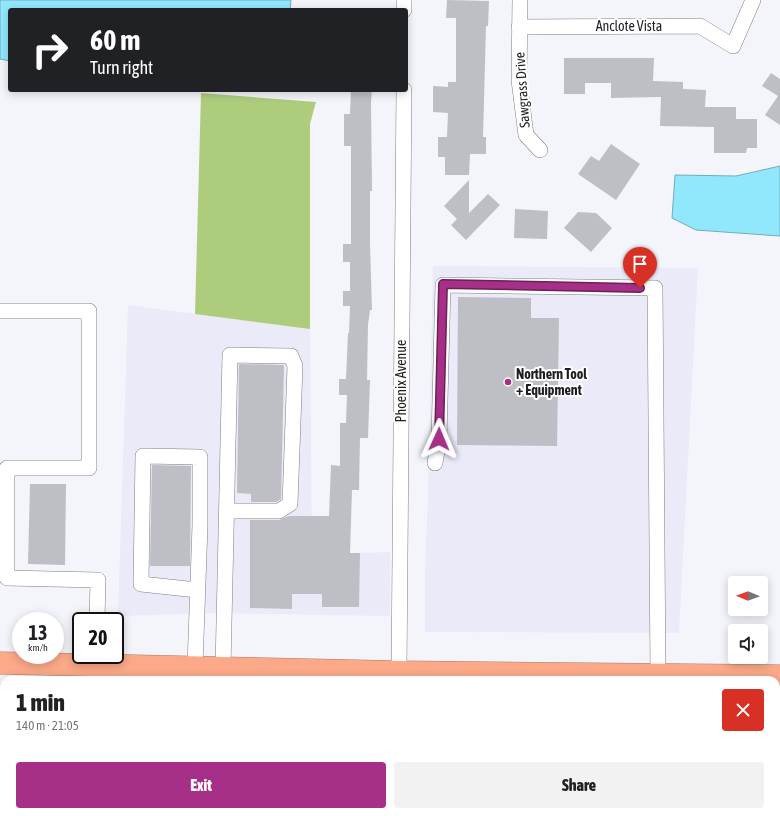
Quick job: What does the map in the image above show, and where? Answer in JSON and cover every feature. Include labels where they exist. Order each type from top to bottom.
[{"type":"highway","points":[[0,663],[72,661]]},
{"type":"highway","points":[[124,664],[180,672],[223,668],[399,672],[780,676]]},
{"type":"highway","points":[[388,676],[399,672]]},
{"type":"street","name":"Sawgrass Drive","points":[[520,0],[519,80],[526,135],[540,150]]},
{"type":"street","name":"Anclote Vista","points":[[519,27],[700,26],[733,46],[753,0]]},
{"type":"street","name":"Phoenix Avenue","points":[[399,672],[404,92]]},
{"type":"street","points":[[435,463],[439,439],[443,284],[655,288],[658,675]]},
{"type":"street","points":[[0,311],[89,311],[89,468],[7,468],[3,578],[98,580],[97,612]]},
{"type":"street","points":[[223,668],[230,355],[291,356],[295,366],[290,504],[280,511],[227,511]]},
{"type":"street","points":[[180,672],[197,590],[200,525],[200,457],[144,456],[141,584],[197,590]]},
{"type":"shaded area","points":[[433,266],[698,268],[679,633],[425,632],[425,570]]},
{"type":"shaded area","points":[[128,305],[310,329],[312,555],[390,552],[390,616],[217,613],[124,616],[124,612],[118,612]]},
{"type":"green space","points":[[201,93],[316,102],[310,124],[310,329],[195,314]]},
{"type":"water","points":[[0,0],[291,0],[290,8],[8,8],[8,61],[0,59]]},
{"type":"water","points":[[780,166],[780,236],[696,230],[672,218],[675,175],[736,176]]},
{"type":"building","points":[[447,0],[489,1],[488,26],[486,26],[483,137],[486,137],[486,154],[470,154],[469,175],[445,175],[445,157],[438,157],[438,137],[447,137],[448,113],[433,112],[433,86],[448,87],[448,82],[456,82],[456,18],[446,18]]},
{"type":"building","points":[[564,58],[654,58],[653,81],[683,82],[683,89],[706,90],[705,107],[736,107],[736,119],[757,119],[757,148],[747,148],[746,153],[714,153],[714,127],[660,126],[661,97],[611,98],[611,83],[585,83],[585,94],[564,94]]},
{"type":"building","points":[[771,73],[780,79],[780,125],[765,115],[778,96],[762,86]]},
{"type":"building","points":[[351,92],[372,92],[372,191],[370,191],[370,244],[372,310],[370,310],[368,325],[367,380],[370,380],[368,438],[360,438],[359,490],[352,490],[350,553],[360,553],[359,607],[322,607],[322,594],[292,594],[292,609],[250,608],[250,520],[279,520],[289,516],[329,516],[331,465],[340,466],[340,423],[346,423],[347,395],[339,395],[339,379],[346,379],[350,306],[343,306],[343,291],[350,291],[350,262],[343,262],[343,244],[351,244],[351,146],[344,146],[344,114],[350,114]]},
{"type":"building","points":[[611,144],[640,164],[616,200],[578,174],[591,156],[599,161]]},
{"type":"building","points":[[469,180],[469,213],[488,194],[500,205],[466,240],[451,225],[457,219],[444,206]]},
{"type":"building","points":[[515,209],[548,211],[547,239],[514,238]]},
{"type":"building","points":[[578,212],[596,213],[612,228],[591,252],[564,228]]},
{"type":"building","name":"Northern Tool + Equipment","points":[[458,297],[531,298],[531,318],[559,318],[557,446],[457,445]]},
{"type":"building","points":[[239,364],[284,365],[281,499],[276,502],[251,502],[251,494],[237,493]]},
{"type":"building","points":[[152,465],[191,466],[190,566],[150,566]]},
{"type":"building","points":[[30,484],[66,484],[65,565],[28,564]]},
{"type":"place","name":"Northern Tool + Equipment","points":[[508,382]]},
{"type":"route","points":[[439,439],[441,302],[443,284],[640,288]]}]
